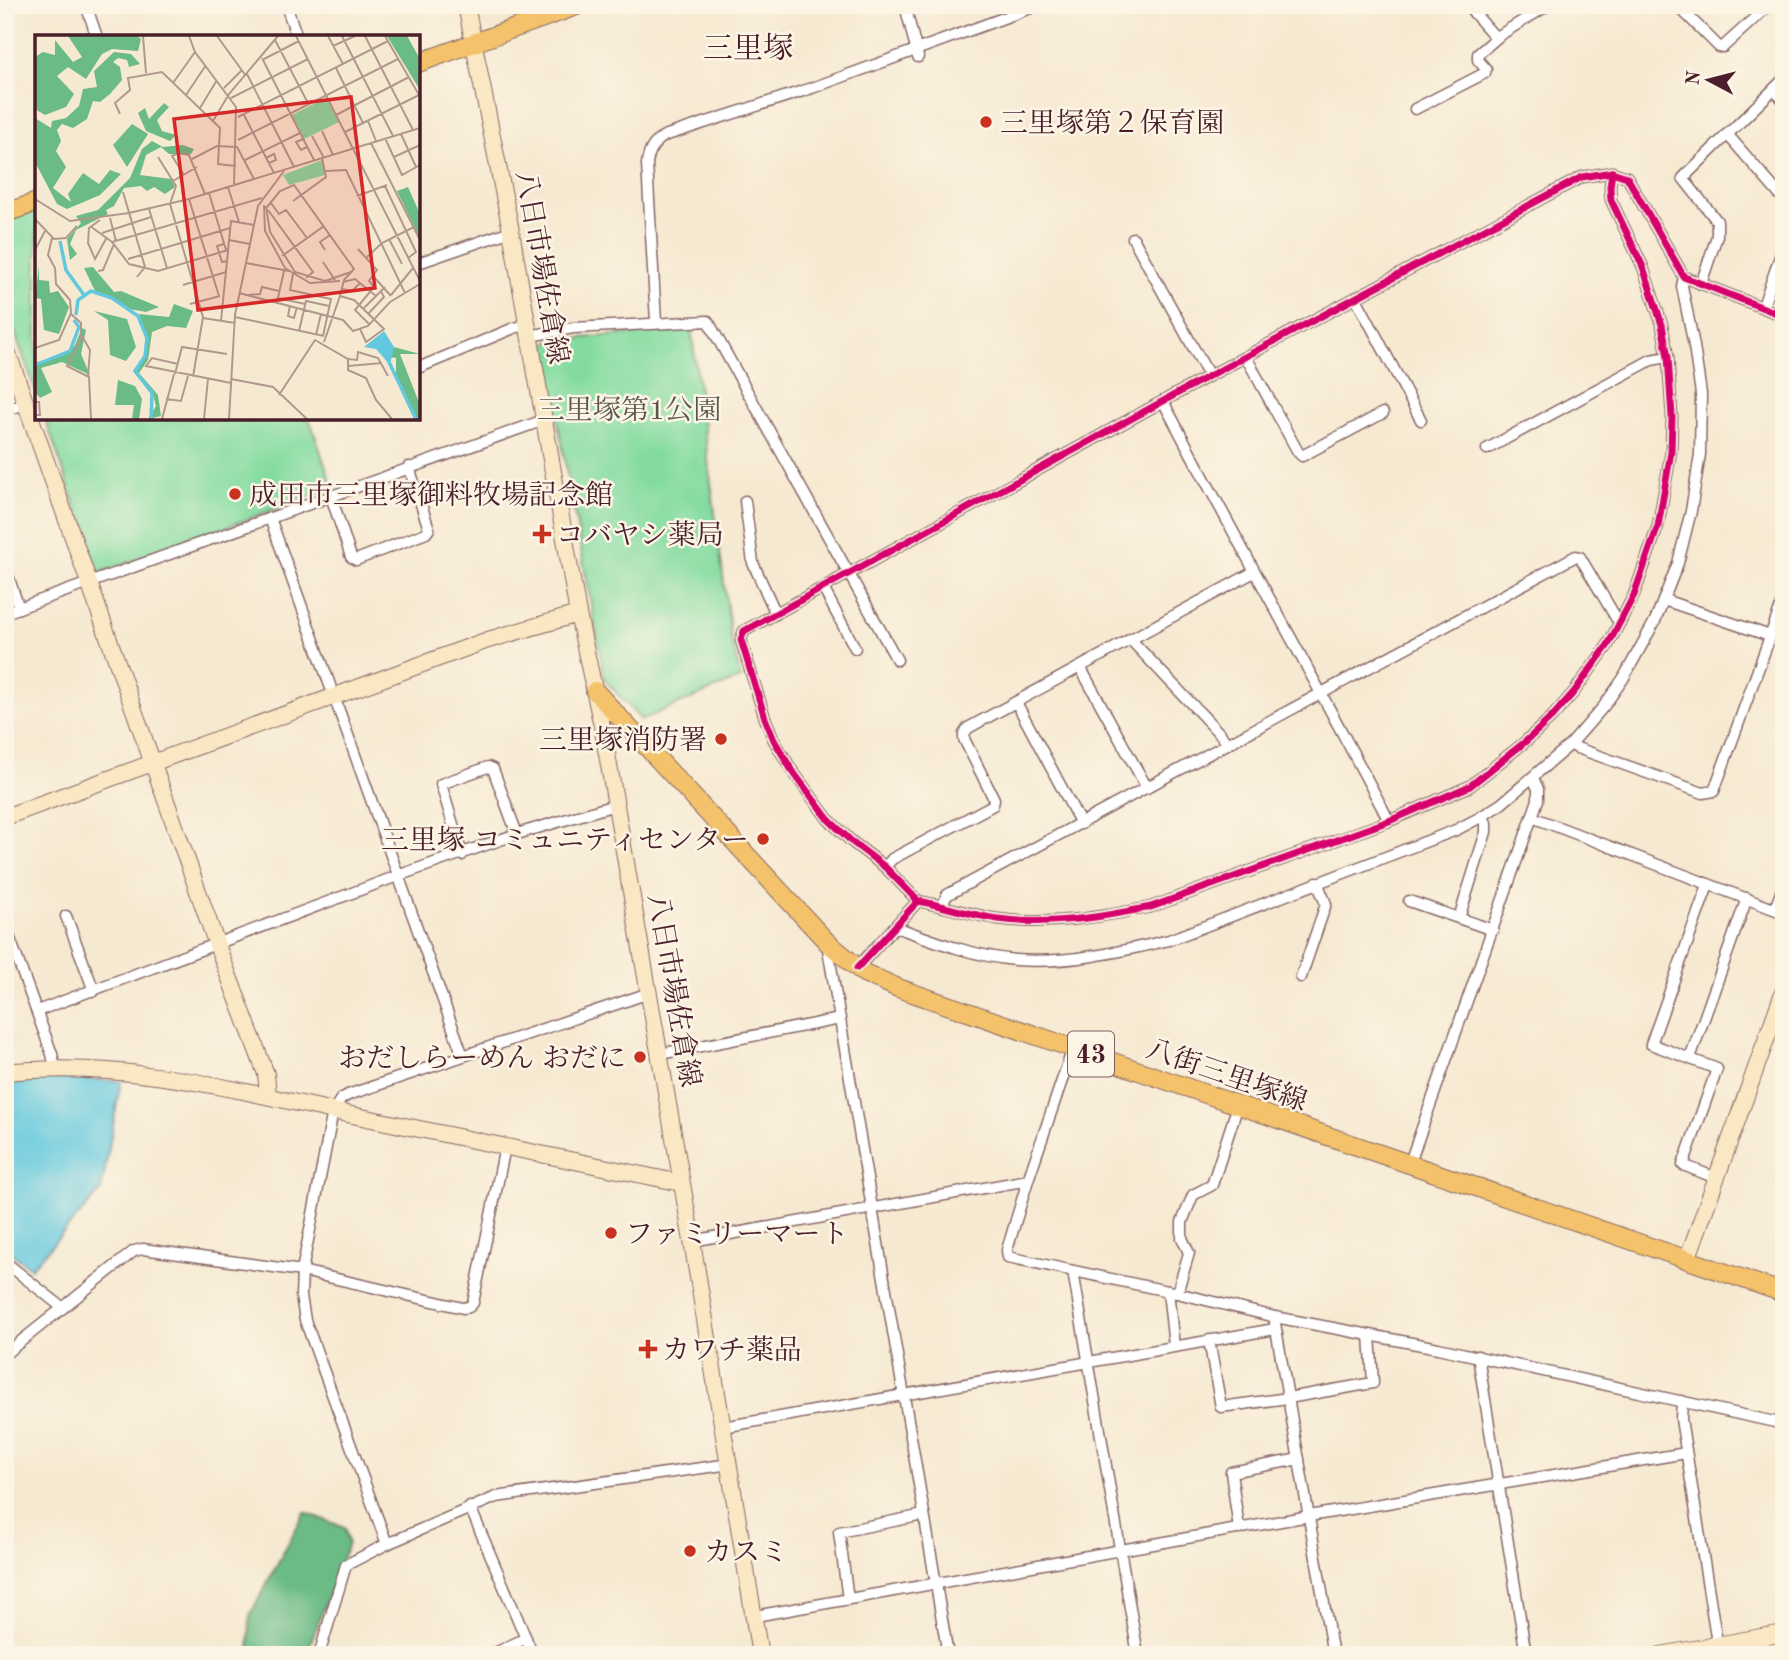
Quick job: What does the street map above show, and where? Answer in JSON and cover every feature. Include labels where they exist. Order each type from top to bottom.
[{"type":"main road","points":[[420,62],[579,5]]},
{"type":"main road","points":[[5,213],[35,203]]},
{"type":"main road","name":"八街三里塚線","points":[[595,691],[827,942],[858,968],[898,988],[1784,1293]]},
{"type":"street","points":[[5,8],[14,5]]},
{"type":"street","points":[[86,5],[96,35]]},
{"type":"street","points":[[286,5],[296,35]]},
{"type":"street","name":"八日市場佐倉線","points":[[466,5],[511,231],[578,614],[595,691],[660,1054],[761,1655]]},
{"type":"street","points":[[905,5],[917,53]]},
{"type":"street","points":[[656,323],[648,164],[652,146],[664,136],[917,53],[1039,5]]},
{"type":"street","points":[[1467,5],[1496,38]]},
{"type":"street","points":[[1415,109],[1485,73],[1486,69],[1478,56],[1496,38],[1548,5]]},
{"type":"street","points":[[1677,5],[1719,47],[1723,47],[1769,5]]},
{"type":"street","points":[[1701,284],[1717,236],[1717,221],[1683,178],[1784,79]]},
{"type":"street","points":[[1774,89],[1784,101]]},
{"type":"street","points":[[1727,134],[1784,200]]},
{"type":"street","points":[[895,927],[944,945],[1015,960],[1108,954],[1169,940],[1456,830],[1483,816],[1533,778],[1571,744],[1623,679],[1664,600],[1678,562],[1691,511],[1700,454],[1701,394],[1683,294],[1684,277],[1630,181],[1623,175],[1612,172],[1590,174],[1572,180],[744,631],[741,640],[758,699],[774,740],[791,769],[828,819],[885,867],[918,901],[988,917],[1059,921],[1151,907],[1389,821],[1470,786],[1525,742],[1574,692],[1608,645],[1621,621],[1658,526],[1671,452],[1672,417],[1668,357],[1662,324],[1650,285],[1635,247],[1611,200],[1612,172]]},
{"type":"street","points":[[420,262],[511,231]]},
{"type":"street","points":[[1133,238],[1209,376]]},
{"type":"street","points":[[1763,306],[1784,244]]},
{"type":"street","points":[[1684,277],[1784,316]]},
{"type":"street","points":[[1356,298],[1421,420]]},
{"type":"street","points":[[420,367],[514,328],[528,331],[705,320],[712,325],[897,660]]},
{"type":"street","points":[[5,345],[217,945],[266,1074],[268,1096]]},
{"type":"street","points":[[1246,357],[1298,452],[1303,456],[1383,413]]},
{"type":"street","points":[[1487,449],[1651,360],[1668,357]]},
{"type":"street","points":[[5,411],[27,403]]},
{"type":"street","points":[[1164,403],[1389,821]]},
{"type":"street","points":[[5,613],[544,420]]},
{"type":"street","points":[[331,496],[351,557],[356,560],[426,533],[429,529],[409,467]]},
{"type":"street","points":[[745,500],[753,564],[776,614]]},
{"type":"street","points":[[270,518],[463,1056]]},
{"type":"street","points":[[942,905],[947,895],[1323,695],[1576,556],[1580,557],[1616,618],[1621,621]]},
{"type":"street","points":[[5,567],[19,608]]},
{"type":"street","points":[[885,867],[892,859],[993,805],[994,799],[964,739],[968,729],[1254,572]]},
{"type":"street","points":[[823,588],[855,648]]},
{"type":"street","points":[[1571,744],[1703,793],[1714,791],[1784,598]]},
{"type":"street","points":[[1664,600],[1770,636]]},
{"type":"street","points":[[5,817],[488,639],[578,614]]},
{"type":"street","points":[[1130,639],[1227,744]]},
{"type":"street","points":[[1080,667],[1147,788]]},
{"type":"street","points":[[1016,702],[1081,824]]},
{"type":"street","points":[[462,855],[441,784],[488,767],[493,769],[516,834]]},
{"type":"street","points":[[1409,1165],[1532,817],[1539,795],[1533,778]]},
{"type":"street","points":[[37,1011],[400,875],[516,834],[615,805]]},
{"type":"street","points":[[1459,918],[1486,832],[1483,816]]},
{"type":"street","points":[[1532,817],[1779,911],[1784,884]]},
{"type":"street","points":[[1301,977],[1326,904],[1317,882]]},
{"type":"street","points":[[1708,885],[1651,1044],[1717,1069],[1683,1165],[1716,1178]]},
{"type":"street","points":[[1690,1058],[1747,898]]},
{"type":"street","points":[[858,968],[918,901]]},
{"type":"street","points":[[1409,901],[1493,930]]},
{"type":"street","points":[[66,916],[94,991]]},
{"type":"street","points":[[5,925],[55,1068]]},
{"type":"street","points":[[827,942],[948,1655]]},
{"type":"street","points":[[1687,1260],[1784,990]]},
{"type":"street","points":[[387,1544],[305,1320],[300,1296],[302,1271],[333,1111],[341,1099],[348,1095],[649,993]]},
{"type":"street","points":[[660,1054],[840,1019]]},
{"type":"street","points":[[1073,1048],[1028,1180],[1007,1250],[1008,1257],[1173,1292],[1275,1323],[1370,1335],[1478,1356],[1784,1424]]},
{"type":"street","points":[[5,1072],[55,1068],[125,1071],[268,1096],[681,1183]]},
{"type":"street","points":[[1174,1346],[1173,1292],[1189,1253],[1182,1238],[1182,1222],[1193,1195],[1212,1185],[1238,1105]]},
{"type":"street","points":[[5,1353],[134,1251],[143,1249],[302,1271],[463,1308],[469,1307],[473,1303],[505,1147]]},
{"type":"street","points":[[692,1241],[1028,1180]]},
{"type":"street","points":[[5,1262],[63,1308]]},
{"type":"street","points":[[1073,1271],[1138,1655]]},
{"type":"street","points":[[723,1427],[1209,1340],[1275,1323]]},
{"type":"street","points":[[1275,1323],[1333,1655]]},
{"type":"street","points":[[1209,1340],[1221,1407],[1373,1383],[1370,1335]]},
{"type":"street","points":[[1478,1356],[1526,1655]]},
{"type":"street","points":[[1682,1401],[1681,1419],[1718,1650]]},
{"type":"street","points":[[755,1616],[1310,1516],[1686,1453]]},
{"type":"street","points":[[1239,1529],[1231,1472],[1299,1459]]},
{"type":"street","points":[[319,1655],[346,1565],[387,1544],[496,1497],[730,1464]]},
{"type":"street","points":[[470,1507],[533,1655]]},
{"type":"street","points":[[848,1599],[839,1532],[924,1515]]},
{"type":"street","points":[[1660,1655],[1718,1650],[1784,1633]]},
{"type":"street","points":[[491,1655],[526,1638]]},
{"type":"green space","points":[[35,211],[35,389],[5,305],[5,222]]},
{"type":"green space","name":"三里塚第1公園","points":[[691,328],[731,638],[741,678],[641,720],[605,680],[544,346],[550,341]]},
{"type":"green space","points":[[46,420],[310,420],[333,488],[99,573]]},
{"type":"green space","points":[[305,1512],[345,1528],[348,1543],[306,1655],[249,1655],[250,1615]]},
{"type":"water","points":[[30,1077],[121,1081],[101,1191],[31,1268],[5,1249],[5,1082]]},
{"type":"cycle path","points":[[918,901],[885,867],[828,819],[791,769],[765,718],[741,640],[744,631],[1209,376],[1582,177],[1612,172],[1627,177],[1684,277],[1784,316]]},
{"type":"cycle path","points":[[857,968],[918,901],[1017,921],[1095,917],[1151,907],[1389,821],[1470,786],[1552,717],[1608,645],[1634,595],[1658,526],[1671,452],[1672,417],[1668,357],[1662,325],[1643,267],[1611,200],[1612,172]]},
{"type":"place","name":"三里塚第２保育園","points":[[986,122]]},
{"type":"place","name":"成田市三里塚御料牧場記念館","points":[[235,494]]},
{"type":"place","name":"コバヤシ薬局","points":[[542,534]]},
{"type":"place","name":"三里塚消防署","points":[[721,739]]},
{"type":"place","name":"三里塚 コミュニティセンター","points":[[763,839]]},
{"type":"place","name":"おだしらーめん おだに","points":[[640,1057]]},
{"type":"place","name":"ファミリーマート","points":[[611,1233]]},
{"type":"place","name":"カワチ薬品","points":[[648,1349]]},
{"type":"place","name":"カスミ","points":[[690,1551]]},
{"type":"district","name":"三里塚","points":[[748,48]]}]
